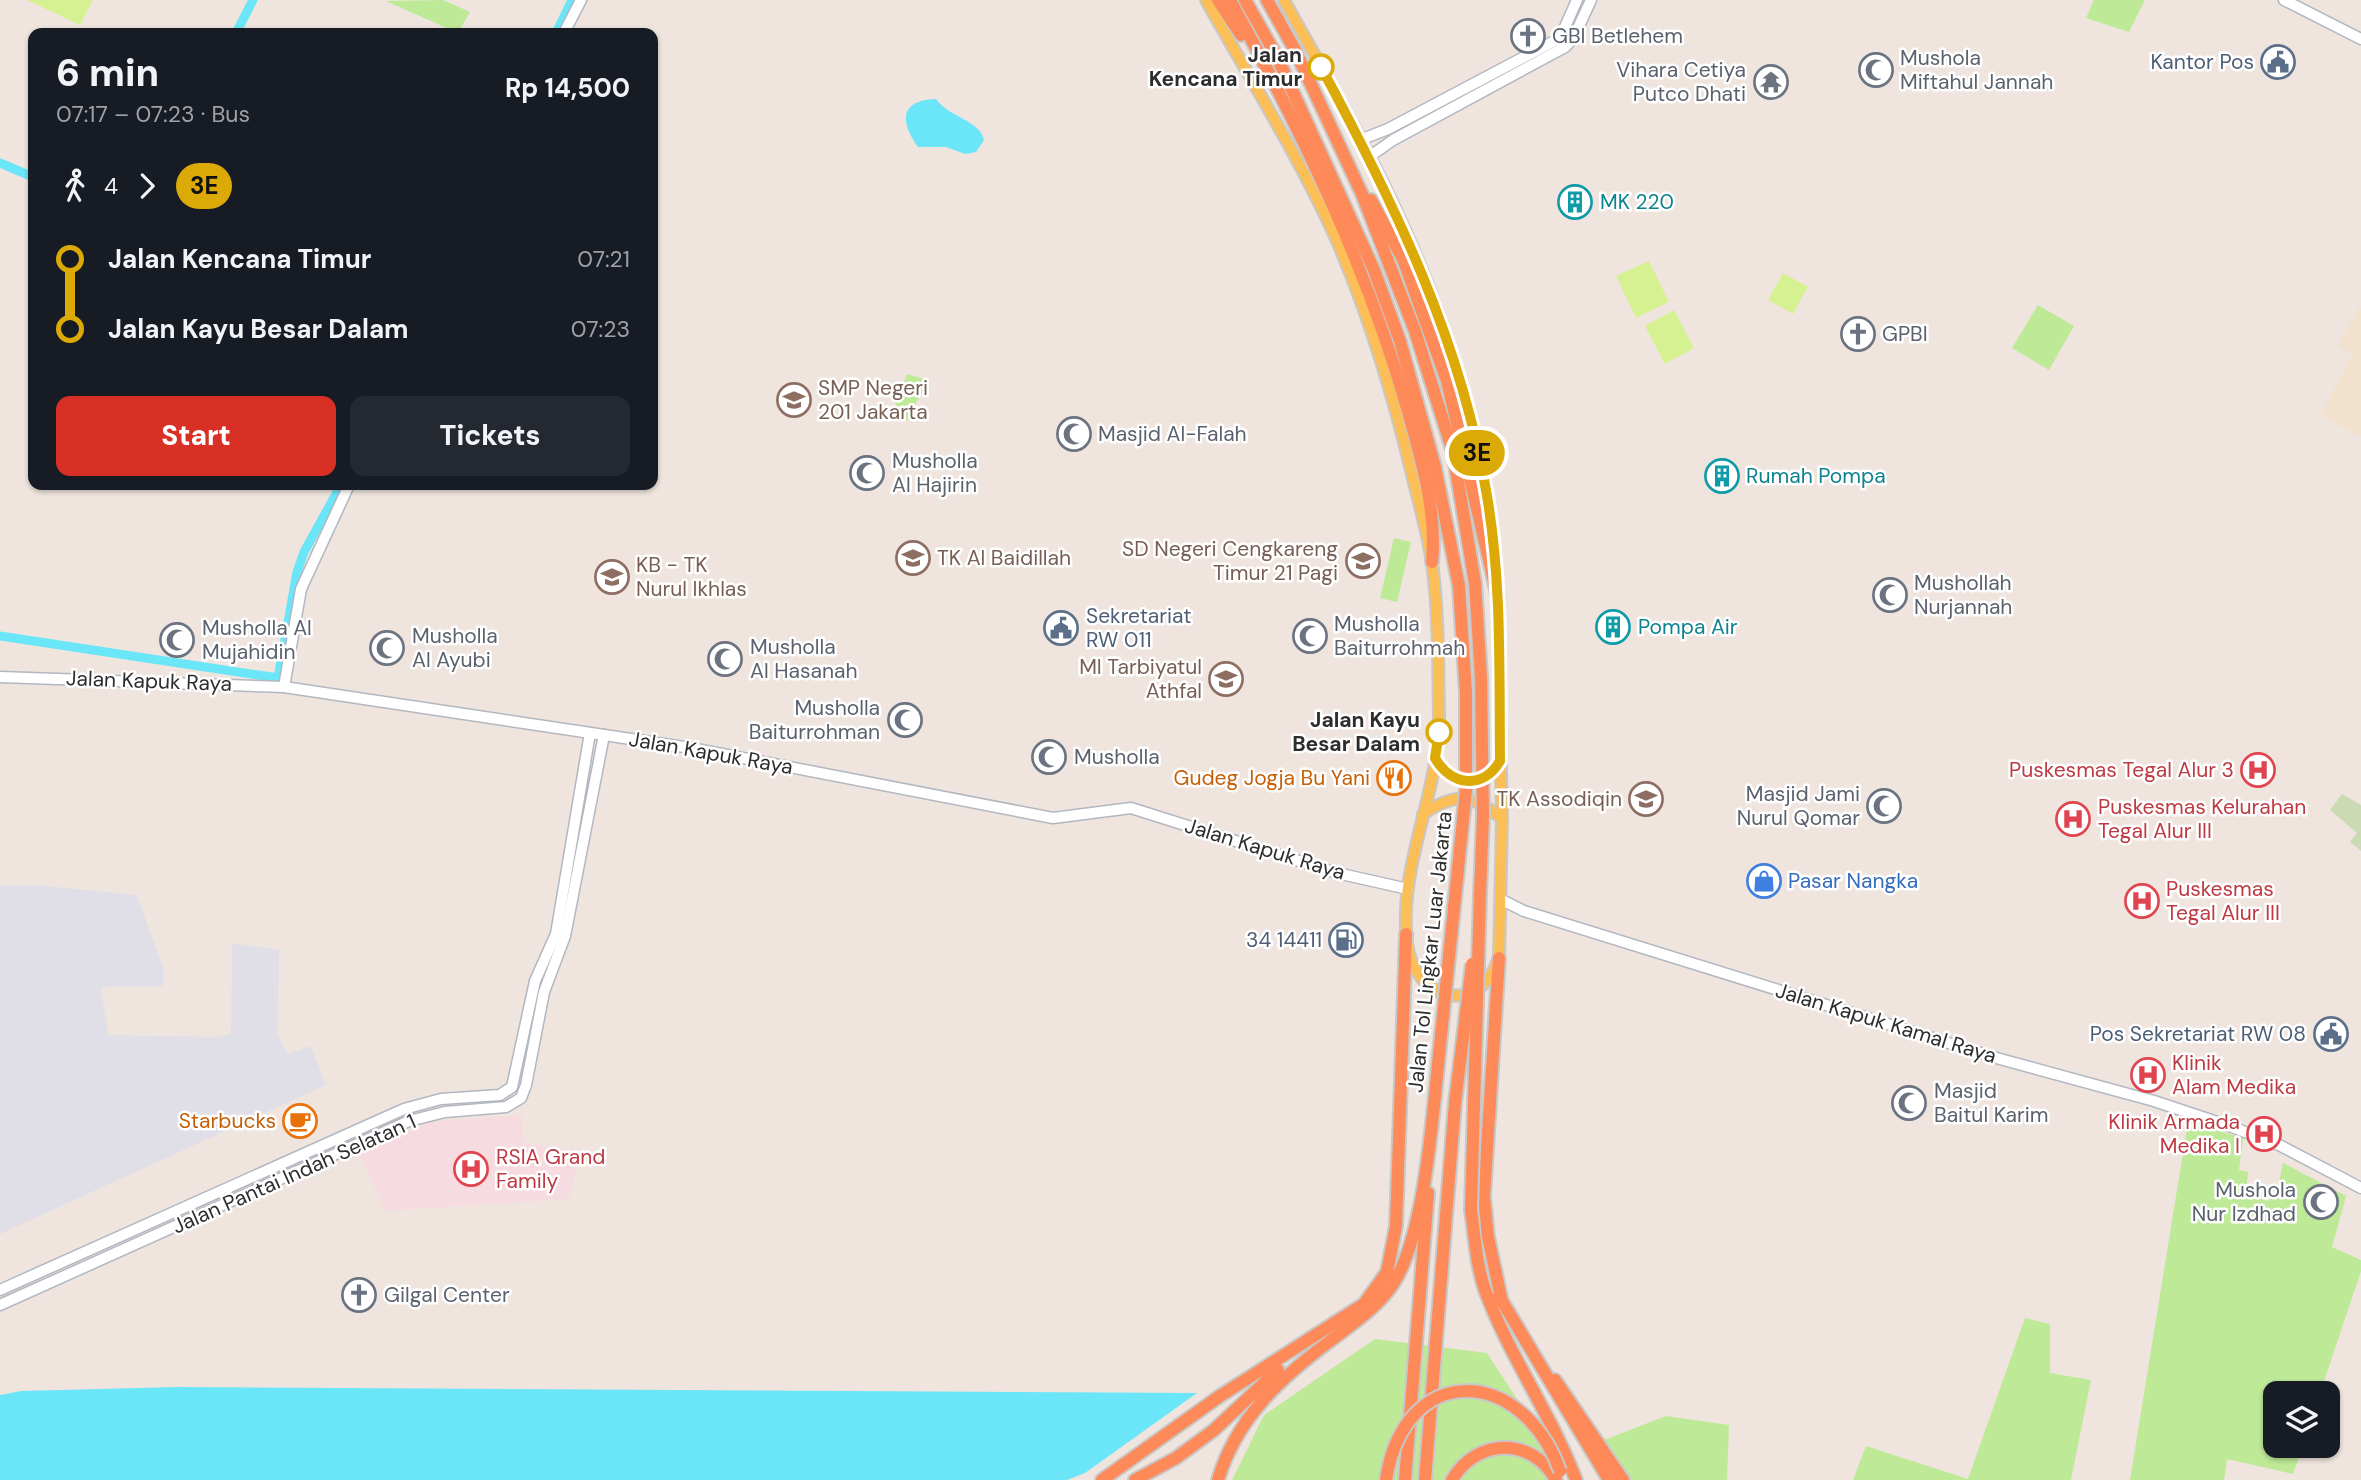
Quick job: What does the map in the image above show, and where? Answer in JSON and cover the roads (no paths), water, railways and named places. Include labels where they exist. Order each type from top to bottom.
[{"type":"highway","points":[[1218,0],[1276,84]]},
{"type":"highway","points":[[1230,0],[1276,84],[1358,259],[1391,350],[1422,459],[1433,533],[1432,562]]},
{"type":"highway","name":"Jalan Tol Lingkar Luar Jakarta","points":[[1245,0],[1277,57],[1374,270],[1400,341],[1435,467],[1458,586],[1465,693],[1466,790],[1434,1103]]},
{"type":"highway","name":"Jalan Tol Lingkar Luar Jakarta","points":[[1267,0],[1294,50],[1362,194],[1415,331],[1453,452],[1475,583],[1484,775],[1480,894]]},
{"type":"highway","points":[[1362,194],[1375,205],[1403,259],[1447,381],[1498,598]]},
{"type":"highway","points":[[1425,1480],[1455,1103],[1480,894]]},
{"type":"highway","points":[[1480,894],[1472,1217],[1477,1258],[1485,1289],[1556,1431],[1576,1480]]},
{"type":"highway","points":[[1101,1480],[1220,1396],[1353,1313],[1373,1294],[1387,1272],[1396,1226],[1406,934]]},
{"type":"highway","points":[[1499,958],[1484,1195],[1488,1237],[1502,1302]]},
{"type":"highway","points":[[1218,1480],[1241,1427],[1282,1379],[1374,1306],[1394,1282],[1413,1238],[1434,1103]]},
{"type":"highway","points":[[1405,1480],[1418,1339],[1434,1103]]},
{"type":"highway","points":[[1472,1217],[1493,1286],[1526,1346],[1609,1480]]},
{"type":"highway","points":[[1135,1480],[1176,1458],[1214,1430],[1275,1372],[1317,1340],[1374,1306]]},
{"type":"highway","points":[[1526,1346],[1577,1408],[1623,1480]]},
{"type":"highway","points":[[1386,1480],[1395,1443],[1409,1419],[1435,1399],[1469,1391],[1495,1395],[1525,1412],[1543,1433],[1560,1477]]},
{"type":"highway","points":[[1452,1480],[1471,1457],[1491,1448],[1505,1447],[1534,1456],[1560,1477]]},
{"type":"main road","points":[[1206,0],[1336,238],[1372,327],[1405,443],[1432,562],[1439,715],[1435,758],[1408,889],[1406,934],[1416,972],[1425,984],[1441,993],[1461,995],[1474,992],[1489,979],[1499,958],[1502,918],[1498,598],[1487,495],[1448,341],[1405,231],[1369,157],[1284,0]]},
{"type":"main road","points":[[1435,758],[1445,773],[1468,782],[1478,782],[1491,774],[1500,761]]},
{"type":"main road","points":[[1423,814],[1444,802],[1464,798],[1476,800],[1502,819]]},
{"type":"street","points":[[566,28],[580,0]]},
{"type":"street","points":[[1559,51],[1561,36],[1577,0]]},
{"type":"street","points":[[1369,157],[1393,140],[1559,51],[1573,39],[1591,0]]},
{"type":"street","points":[[2284,0],[2361,38]]},
{"type":"street","points":[[1360,140],[1388,129],[1579,28]]},
{"type":"street","points":[[284,687],[301,589],[347,490]]},
{"type":"street","name":"Jalan Kapuk Raya","points":[[0,677],[284,687],[603,741],[880,782],[1053,818],[1117,808],[1142,810],[1337,873],[1408,889]]},
{"type":"street","name":"Jalan Pantai Indah Selatan 1","points":[[0,1290],[404,1109],[442,1098],[500,1095],[512,1087],[535,981],[556,934],[589,738]]},
{"type":"street","name":"Jalan Pantai Indah Selatan 1","points":[[0,1305],[408,1121],[445,1112],[506,1107],[517,1102],[526,1085],[544,992],[565,936],[603,741]]},
{"type":"street","name":"Jalan Kapuk Kamal Raya","points":[[1502,900],[1524,911],[2000,1059],[2154,1101],[2232,1127],[2279,1145],[2361,1188]]},
{"type":"street","points":[[1502,918],[1524,911]]},
{"type":"water","points":[[936,99],[981,133],[984,140],[976,152],[965,154],[946,147],[918,147],[908,129],[906,114],[915,103]]},
{"type":"water","points":[[178,1387],[1197,1393],[1085,1473],[1067,1480],[0,1480],[0,1395],[21,1391]]},
{"type":"waterway","points":[[239,28],[253,0]]},
{"type":"waterway","points":[[558,28],[572,0]]},
{"type":"waterway","points":[[0,163],[28,175]]},
{"type":"waterway","points":[[0,636],[278,678],[297,572],[304,552],[338,490]]},
{"type":"place","name":"GBI Betlehem","points":[[1528,36]]},
{"type":"place","name":"Kantor Pos","points":[[2278,62]]},
{"type":"place","name":"Jalan Kencana Timur","points":[[1321,67]]},
{"type":"place","name":"Mushola Miftahul Jannah","points":[[1876,70]]},
{"type":"place","name":"Vihara Cetiya Putco Dhati","points":[[1771,82]]},
{"type":"place","name":"MK 220","points":[[1575,202]]},
{"type":"place","name":"GPBI","points":[[1858,334]]},
{"type":"place","name":"SMP Negeri 201 Jakarta","points":[[794,400]]},
{"type":"place","name":"Masjid Al-Falah","points":[[1074,434]]},
{"type":"place","name":"Musholla Al Hajirin","points":[[867,473]]},
{"type":"place","name":"Rumah Pompa","points":[[1722,476]]},
{"type":"place","name":"TK Al Baidillah","points":[[913,558]]},
{"type":"place","name":"SD Negeri Cengkareng Timur 21 Pagi","points":[[1363,561]]},
{"type":"place","name":"KB - TK Nurul Ikhlas","points":[[612,577]]},
{"type":"place","name":"Mushollah Nurjannah","points":[[1890,595]]},
{"type":"place","name":"Pompa Air","points":[[1613,627]]},
{"type":"place","name":"Sekretariat RW 011","points":[[1061,628]]},
{"type":"place","name":"Musholla Baiturrohmah","points":[[1310,636]]},
{"type":"place","name":"Musholla Al Mujahidin","points":[[177,640]]},
{"type":"place","name":"Musholla Al Ayubi","points":[[387,648]]},
{"type":"place","name":"Musholla Al Hasanah","points":[[725,659]]},
{"type":"place","name":"MI Tarbiyatul Athfal","points":[[1226,679]]},
{"type":"place","name":"Musholla Baiturrohman","points":[[905,720]]},
{"type":"place","name":"Jalan Kayu Besar Dalam","points":[[1439,732]]},
{"type":"place","name":"Musholla","points":[[1049,757]]},
{"type":"place","name":"Puskesmas Tegal Alur 3","points":[[2258,770]]},
{"type":"place","name":"Gudeg Jogja Bu Yani","points":[[1394,778]]},
{"type":"place","name":"TK Assodiqin","points":[[1646,799]]},
{"type":"place","name":"Masjid Jami Nurul Qomar","points":[[1884,806]]},
{"type":"place","name":"Puskesmas Kelurahan Tegal Alur III","points":[[2073,819]]},
{"type":"place","name":"Pasar Nangka","points":[[1764,881]]},
{"type":"place","name":"Puskesmas Tegal Alur III","points":[[2142,901]]},
{"type":"place","name":"34 14411","points":[[1346,940]]},
{"type":"place","name":"Pos Sekretariat RW 08","points":[[2331,1034]]},
{"type":"place","name":"Klinik Alam Medika","points":[[2148,1075]]},
{"type":"place","name":"Masjid Baitul Karim","points":[[1909,1103]]},
{"type":"place","name":"Starbucks","points":[[300,1121]]},
{"type":"place","name":"Klinik Armada Medika I","points":[[2264,1134]]},
{"type":"place","name":"RSIA Grand Family","points":[[471,1169]]},
{"type":"place","name":"Mushola Nur Izdhad","points":[[2321,1202]]},
{"type":"place","name":"Gilgal Center","points":[[359,1295]]}]
